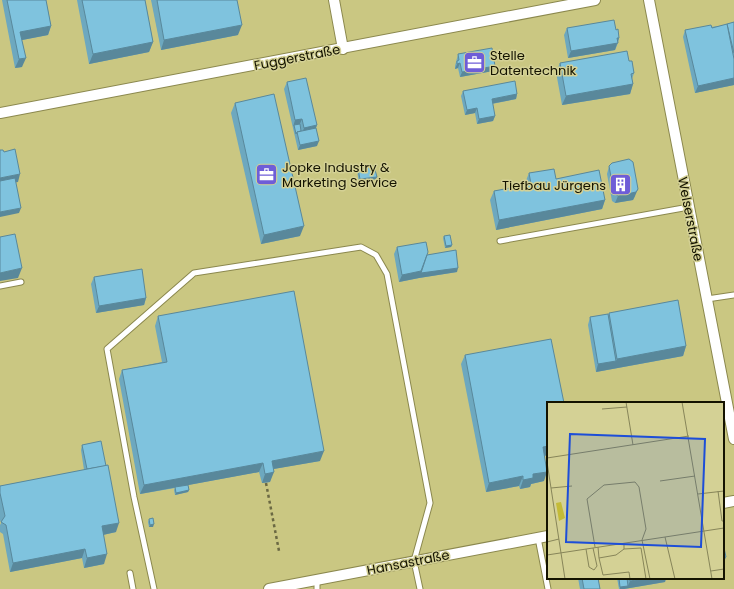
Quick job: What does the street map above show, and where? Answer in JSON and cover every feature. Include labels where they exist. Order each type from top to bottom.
[{"type":"street","points":[[334,0],[343,49]]},
{"type":"street","name":"Fuggerstraße","points":[[0,114],[595,0]]},
{"type":"street","name":"Welserstraße","points":[[649,0],[734,439]]},
{"type":"street","points":[[724,503],[734,501]]},
{"type":"street","name":"Hansastraße","points":[[269,589],[317,584],[414,561],[543,537]]},
{"type":"lane","points":[[500,241],[689,207]]},
{"type":"lane","points":[[154,589],[134,497],[107,349],[194,273],[361,247],[376,255],[387,274],[430,503],[414,561],[420,589]]},
{"type":"lane","points":[[0,286],[21,282]]},
{"type":"lane","points":[[707,299],[734,295]]},
{"type":"lane","points":[[543,537],[547,579]]},
{"type":"lane","points":[[130,573],[132,589]]},
{"type":"lane","points":[[547,579],[548,589]]},
{"type":"path","points":[[266,483],[279,551]]},
{"type":"shaded area","points":[[0,0],[734,0],[734,589],[0,589]]},
{"type":"building","points":[[7,0],[46,0],[51,26],[20,32],[26,58],[19,59]]},
{"type":"building","points":[[82,0],[145,0],[153,42],[93,54]]},
{"type":"building","points":[[157,0],[237,0],[242,25],[164,40]]},
{"type":"building","points":[[614,20],[616,30],[618,29],[618,43],[571,51],[567,28]]},
{"type":"building","points":[[734,22],[734,53],[727,24]]},
{"type":"building","points":[[727,24],[734,59],[734,78],[698,86],[685,30],[711,25],[712,28]]},
{"type":"building","name":"Stelle Datentechnik","points":[[492,48],[495,66],[462,72],[460,63],[457,64],[457,61],[459,60],[458,54]]},
{"type":"building","points":[[627,51],[629,61],[632,61],[634,73],[631,74],[633,84],[566,96],[560,63]]},
{"type":"building","points":[[306,78],[317,125],[304,128],[302,119],[295,120],[287,82]]},
{"type":"building","points":[[515,81],[517,94],[492,99],[495,116],[479,119],[477,108],[467,110],[463,91]]},
{"type":"building","name":"Jopke Industry & Marketing Service","points":[[274,94],[304,226],[264,235],[235,103]]},
{"type":"building","points":[[300,124],[301,131],[297,132],[296,134],[294,125]]},
{"type":"building","points":[[316,128],[319,141],[300,145],[297,132]]},
{"type":"building","points":[[15,149],[20,174],[0,178],[0,150],[3,150],[4,152]]},
{"type":"building","name":"Tiefbau Jürgens","points":[[629,159],[633,162],[638,189],[636,192],[618,196],[614,193],[609,166],[612,163]]},
{"type":"building","points":[[374,166],[377,177],[360,179],[358,169]]},
{"type":"building","points":[[554,169],[556,179],[599,170],[605,200],[499,220],[494,191],[531,184],[529,173]]},
{"type":"building","points":[[15,178],[21,208],[0,212],[0,181]]},
{"type":"building","points":[[15,234],[22,268],[0,273],[0,237]]},
{"type":"building","points":[[450,235],[452,245],[446,246],[444,236]]},
{"type":"building","points":[[426,242],[428,252],[421,271],[402,275],[397,247]]},
{"type":"building","points":[[456,250],[458,268],[421,273],[427,255]]},
{"type":"building","points":[[142,269],[146,298],[99,306],[94,277]]},
{"type":"building","points":[[294,291],[324,451],[272,461],[274,472],[265,474],[263,463],[144,485],[122,370],[167,362],[158,316]]},
{"type":"building","points":[[678,300],[686,346],[617,359],[609,313]]},
{"type":"building","points":[[608,314],[616,361],[598,364],[590,317]]},
{"type":"building","points":[[551,339],[564,402],[547,402],[547,446],[543,447],[547,472],[533,474],[533,478],[523,480],[523,476],[489,483],[465,355]]},
{"type":"building","points":[[101,441],[106,466],[87,469],[82,445]]},
{"type":"building","points":[[108,465],[119,523],[102,526],[107,554],[87,558],[85,549],[13,563],[6,525],[1,522],[5,516],[0,486]]},
{"type":"building","points":[[188,485],[189,490],[176,493],[175,487]]},
{"type":"building","points":[[153,518],[154,524],[150,525],[149,519]]},
{"type":"building","points":[[582,579],[598,579],[600,589],[584,589]]},
{"type":"building","points":[[619,579],[627,579],[628,586],[620,587]]},
{"type":"building","points":[[630,579],[642,579],[630,581]]},
{"type":"place","name":"Stelle Datentechnik","points":[[474,62]]},
{"type":"place","name":"Jopke Industry & Marketing Service","points":[[266,174]]},
{"type":"place","name":"Tiefbau Jürgens","points":[[621,185]]}]
